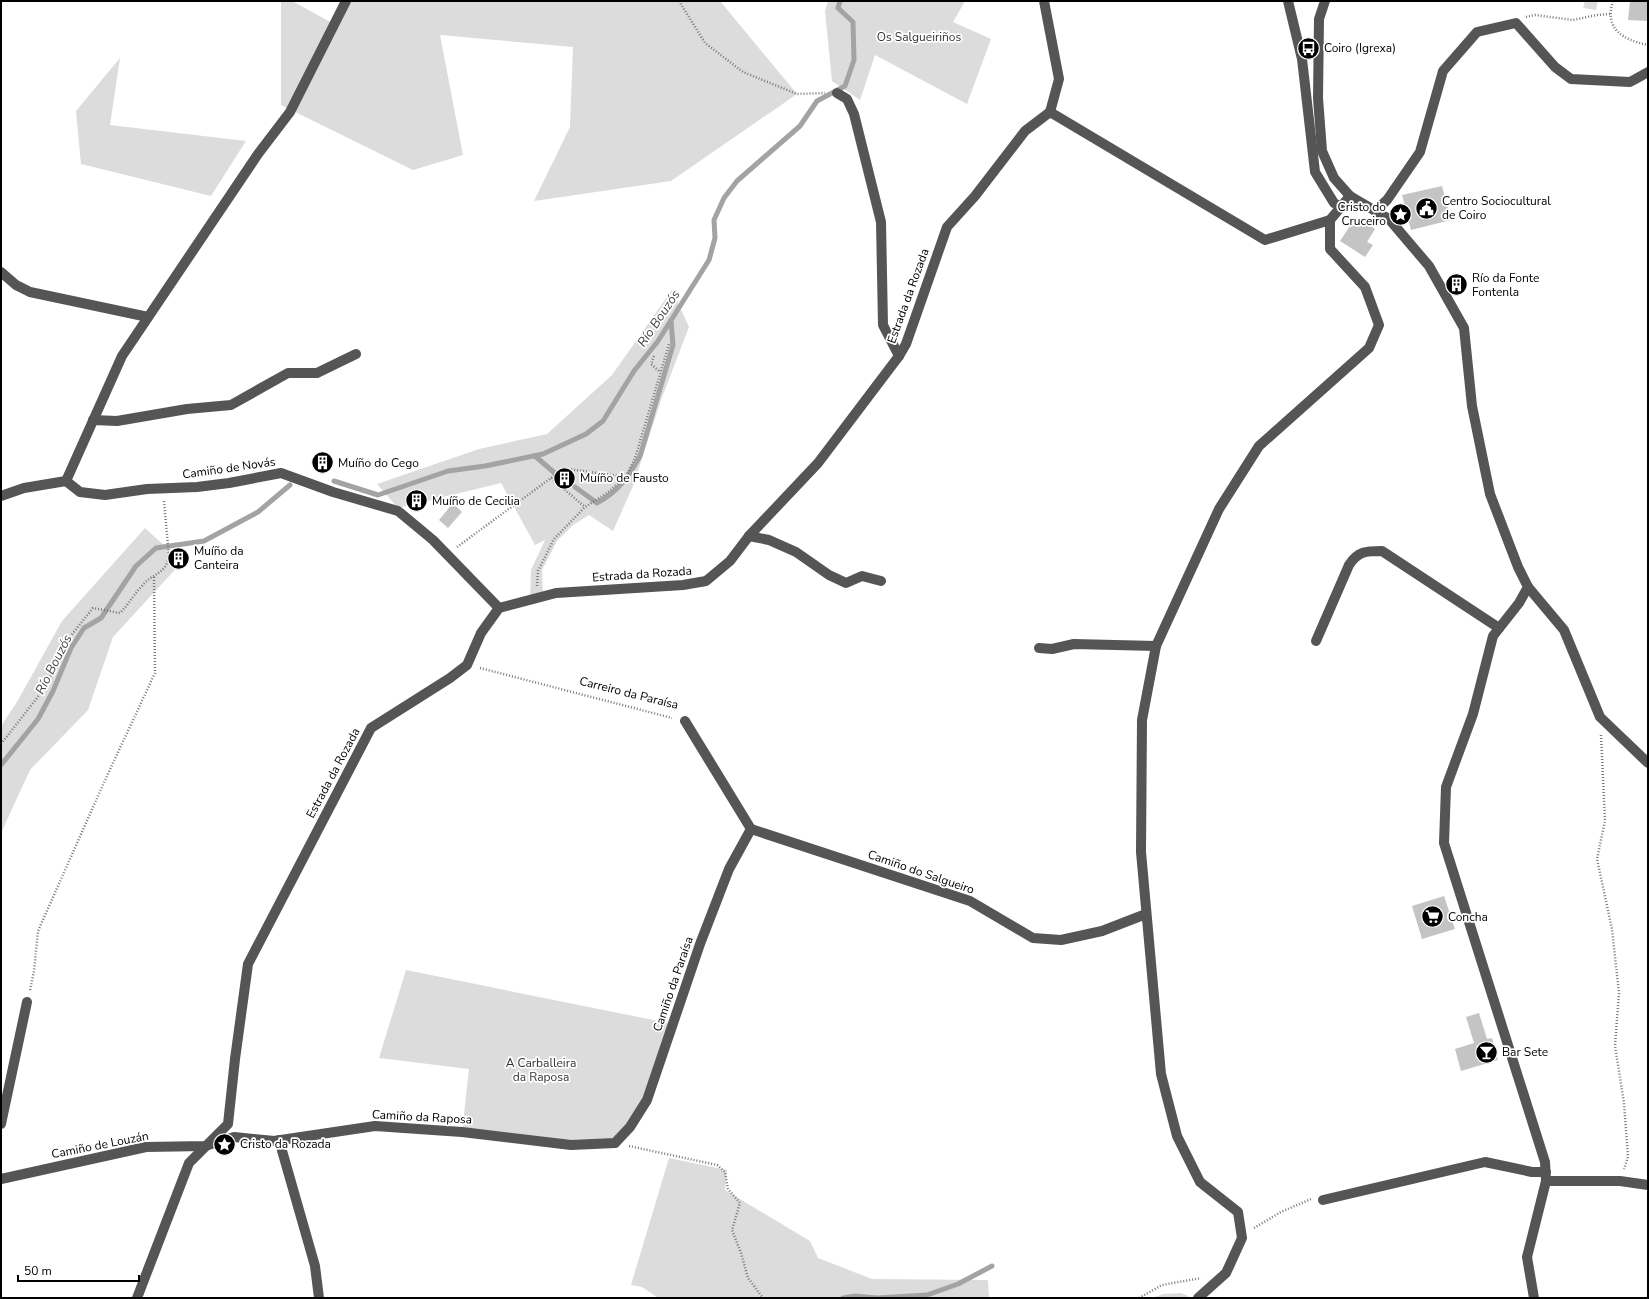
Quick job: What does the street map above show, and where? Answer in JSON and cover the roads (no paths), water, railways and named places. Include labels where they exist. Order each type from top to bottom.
[{"type":"street","points":[[1,496],[24,488],[66,481],[122,356],[258,154],[290,112],[346,1]]},
{"type":"street","points":[[1044,1],[1058,78],[1050,112],[1265,240],[1330,220],[1350,196]]},
{"type":"street","points":[[1288,1],[1302,59],[1314,172],[1334,203],[1341,207]]},
{"type":"street","points":[[1325,1],[1320,19],[1318,98],[1322,150],[1334,178],[1350,196],[1389,219],[1429,266],[1464,328],[1472,406],[1490,494],[1518,567],[1528,587],[1564,630],[1600,717],[1648,763]]},
{"type":"street","points":[[1375,211],[1387,200],[1420,152],[1443,72],[1477,32],[1516,23],[1555,67],[1571,79],[1630,82],[1648,72]]},
{"type":"street","points":[[837,94],[847,99],[854,114],[881,222],[883,325],[900,356]]},
{"type":"street","name":"Estrada da Rozada","points":[[137,1298],[189,1162],[228,1124],[248,964],[371,728],[450,678],[467,665],[481,633],[499,608],[556,593],[683,586],[706,581],[730,561],[749,536],[818,463],[900,356],[906,344],[947,227],[974,196],[1025,131],[1050,112]]},
{"type":"street","points":[[1198,1298],[1226,1273],[1242,1238],[1238,1212],[1200,1182],[1177,1136],[1162,1074],[1141,852],[1142,720],[1156,646],[1219,509],[1259,446],[1369,348],[1379,324],[1365,287],[1330,249],[1330,220]]},
{"type":"street","points":[[1,272],[16,285],[30,292],[148,317]]},
{"type":"street","points":[[93,420],[117,421],[187,409],[231,405],[288,373],[317,373],[356,354]]},
{"type":"street","name":"Camiño de Novás","points":[[66,481],[80,492],[105,495],[147,489],[197,488],[281,473],[333,492],[398,511],[433,540],[499,608]]},
{"type":"street","points":[[749,536],[769,540],[796,552],[829,575],[846,583],[862,576],[881,581]]},
{"type":"street","points":[[1316,640],[1349,565],[1359,554],[1370,551],[1382,551],[1499,628]]},
{"type":"street","points":[[1528,587],[1519,603],[1493,636],[1473,714],[1446,787],[1444,843],[1545,1162],[1546,1177],[1527,1257],[1534,1298]]},
{"type":"street","points":[[1039,648],[1052,649],[1074,644],[1156,646]]},
{"type":"street","name":"Carreiro da Paraísa","points":[[685,721],[751,829]]},
{"type":"street","name":"Camiño do Salgueiro","points":[[751,829],[970,901],[1033,938],[1061,940],[1102,931],[1146,914]]},
{"type":"street","name":"Camiño da Paraísa","points":[[615,1143],[630,1127],[647,1100],[700,944],[729,869],[751,829]]},
{"type":"street","points":[[1,1124],[27,1002]]},
{"type":"street","name":"Camiño da Raposa","points":[[205,1146],[234,1137],[279,1140],[375,1126],[462,1132],[571,1145],[615,1143]]},
{"type":"street","points":[[279,1140],[315,1266],[320,1298]]},
{"type":"street","name":"Camiño de Louzán","points":[[1,1179],[146,1148],[205,1146]]},
{"type":"street","points":[[1323,1200],[1485,1162],[1532,1172],[1546,1177],[1648,1184]]},
{"type":"waterway","name":"Río Bouzós","points":[[334,481],[378,495],[448,471],[485,466],[543,454],[586,434],[603,421],[634,371],[658,341],[709,260],[715,238],[714,220],[724,198],[737,181],[800,126],[817,101],[845,86],[854,60],[853,22],[838,8],[840,1]]},
{"type":"waterway","points":[[575,487],[597,503],[617,489],[636,463],[640,456],[673,345],[671,321]]},
{"type":"waterway","points":[[535,456],[557,475]]},
{"type":"waterway","name":"Río Bouzós","points":[[1,765],[38,719],[53,691],[71,648],[84,628],[101,618],[136,566],[156,548],[204,541],[258,512],[290,485]]},
{"type":"waterway","points":[[843,1298],[855,1296],[877,1298],[927,1295],[958,1284],[992,1266]]},
{"type":"place","name":"Coiro (Igrexa)","points":[[1308,48]]},
{"type":"place","name":"Centro Sociocultural de Coiro","points":[[1427,208]]},
{"type":"place","name":"Cristo do Cruceiro","points":[[1401,214]]},
{"type":"place","name":"Río da Fonte Fontenla","points":[[1456,285]]},
{"type":"place","name":"Muíño do Cego","points":[[322,463]]},
{"type":"place","name":"Muíño de Fausto","points":[[564,478]]},
{"type":"place","name":"Muíño de Cecilia","points":[[417,501]]},
{"type":"place","name":"Muíño da Canteira","points":[[179,558]]},
{"type":"place","name":"Concha","points":[[1433,917]]},
{"type":"place","name":"Bar Sete","points":[[1486,1052]]},
{"type":"place","name":"Cristo da Rozada","points":[[224,1144]]},
{"type":"park label","name":"Os Salgueiriños","points":[[919,37]]},
{"type":"park label","name":"A Carballeira da Raposa","points":[[541,1070]]}]
